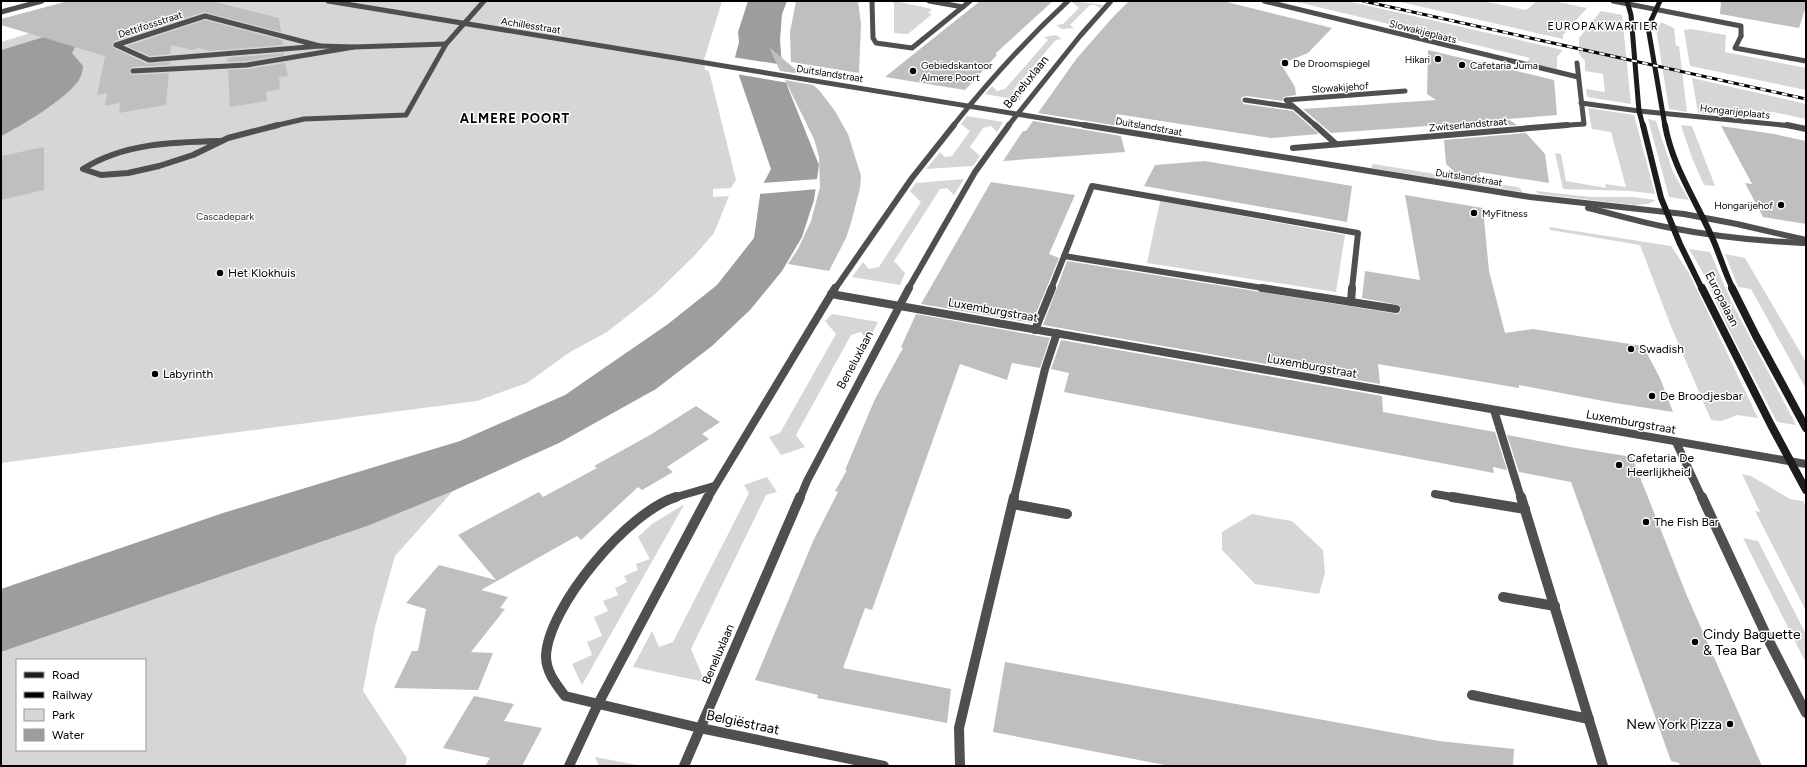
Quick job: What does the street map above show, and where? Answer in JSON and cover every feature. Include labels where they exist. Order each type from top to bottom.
[{"type":"street","points":[[1,12],[42,1]]},
{"type":"street","name":"Achillesstraat","points":[[328,1],[731,67]]},
{"type":"street","points":[[221,141],[156,144],[129,150],[102,159],[83,169],[101,175],[128,173],[147,169],[193,155],[221,141],[304,119],[406,115],[446,44],[484,1]]},
{"type":"street","points":[[872,1],[872,38],[876,43],[912,48],[970,1]]},
{"type":"street","points":[[929,1],[963,7]]},
{"type":"street","name":"Beneluxlaan","points":[[569,766],[598,704],[714,486],[831,294],[912,178],[968,106],[1040,27],[1068,1]]},
{"type":"street","name":"Beneluxlaan","points":[[684,766],[807,481],[898,306],[975,172],[1017,114],[1080,36],[1111,1]]},
{"type":"street","name":"Slowakijeplaats","points":[[1264,1],[1578,77]]},
{"type":"street","points":[[1614,1],[1742,26],[1741,36],[1735,48],[1806,61]]},
{"type":"street","name":"Europalaan","points":[[1660,1],[1648,27],[1667,137],[1678,167],[1712,236],[1725,273],[1756,336],[1806,428]]},
{"type":"street","name":"Europalaan","points":[[1628,3],[1631,15],[1639,110],[1658,189],[1666,211],[1673,229],[1806,490]]},
{"type":"street","name":"Dettifossstraat","points":[[320,46],[205,16],[116,45],[149,60],[320,46],[354,48],[446,44]]},
{"type":"street","name":"Dettifossstraat","points":[[133,72],[247,65],[354,48]]},
{"type":"street","name":"Zwitserlandstraat","points":[[1293,148],[1584,124],[1576,63]]},
{"type":"street","name":"Duitslandstraat","points":[[731,67],[1246,152],[1564,202],[1666,211],[1703,216],[1806,240]]},
{"type":"street","name":"Slowakijehof","points":[[1294,107],[1286,100],[1405,91]]},
{"type":"street","points":[[1245,100],[1294,107],[1336,144]]},
{"type":"street","points":[[1581,103],[1662,113]]},
{"type":"street","name":"Hongarijeplaats","points":[[1662,113],[1785,125],[1806,129]]},
{"type":"street","points":[[1035,330],[1092,186],[1358,233],[1351,302]]},
{"type":"street","name":"Duitslandstraat","points":[[1564,202],[1673,229],[1712,236],[1806,244]]},
{"type":"street","points":[[1064,256],[1396,309]]},
{"type":"street","name":"Luxemburgstraat","points":[[831,294],[1806,464]]},
{"type":"street","points":[[960,766],[959,728],[1045,368],[1057,333]]},
{"type":"street","points":[[1494,410],[1603,766]]},
{"type":"street","points":[[1676,442],[1769,641],[1806,713]]},
{"type":"street","points":[[598,704],[565,696],[551,678],[546,657],[549,634],[575,587],[608,547],[636,520],[669,499],[714,486]]},
{"type":"street","points":[[1435,494],[1525,509]]},
{"type":"street","points":[[1012,504],[1067,514]]},
{"type":"street","points":[[1503,596],[1555,606]]},
{"type":"street","points":[[1472,695],[1589,719]]},
{"type":"street","name":"Belgiëstraat","points":[[598,704],[700,728],[884,766]]},
{"type":"green space","points":[[136,1],[161,1],[1,50],[1,42]]},
{"type":"green space","name":"Cascadepark","points":[[189,1],[722,1],[704,60],[705,70],[709,71],[736,180],[731,188],[713,189],[713,197],[729,196],[714,233],[695,255],[654,295],[607,332],[570,352],[527,383],[477,401],[1,463],[1,61]]},
{"type":"green space","points":[[881,1],[895,1],[932,9],[928,13],[932,14],[908,34],[894,33],[894,2]]},
{"type":"green space","points":[[1293,1],[1347,1],[1563,50],[1557,57],[1557,69],[1527,62],[1530,58]]},
{"type":"green space","points":[[1396,1],[1483,1],[1526,10],[1537,1],[1553,1],[1587,8],[1563,35],[1563,39]]},
{"type":"green space","points":[[1072,2],[1103,5],[1100,8],[1095,5],[1090,5],[1070,25],[1074,28],[1062,29],[1056,25],[1063,24],[1079,8]]},
{"type":"green space","points":[[1601,11],[1622,15],[1631,104],[1587,97],[1586,89],[1605,92],[1603,74],[1585,71],[1585,61],[1579,54],[1579,38]]},
{"type":"green space","points":[[1661,22],[1674,28],[1676,46],[1679,46],[1687,112],[1669,109],[1656,28],[1658,28]]},
{"type":"green space","points":[[1691,29],[1726,35],[1725,52],[1806,68],[1806,90],[1690,66],[1684,30]]},
{"type":"green space","points":[[1056,35],[1062,39],[1056,40],[1013,90],[1022,97],[1020,100],[985,94],[992,86],[997,91],[1005,89],[1048,40],[1044,37]]},
{"type":"green space","points":[[1692,78],[1806,104],[1806,119],[1773,112],[1708,107],[1715,115],[1698,113]]},
{"type":"green space","points":[[1588,108],[1634,115],[1655,194],[1630,191],[1563,189],[1555,153],[1561,154],[1566,181],[1606,188],[1605,184],[1626,187],[1611,132],[1592,129]]},
{"type":"green space","points":[[967,116],[1003,122],[997,132],[991,126],[983,128],[970,147],[980,156],[973,166],[926,169],[940,152],[945,157],[952,156],[970,131],[961,124]]},
{"type":"green space","points":[[1648,119],[1656,121],[1673,172],[1689,200],[1669,197]]},
{"type":"green space","points":[[1681,125],[1692,126],[1715,186],[1704,185],[1692,158]]},
{"type":"green space","points":[[1373,164],[1517,187],[1521,189],[1522,192],[1371,168]]},
{"type":"green space","points":[[964,179],[954,195],[947,188],[940,189],[894,261],[905,273],[900,285],[852,277],[863,262],[869,269],[879,267],[921,202],[910,191],[916,183]]},
{"type":"green space","points":[[1536,191],[1592,197],[1633,197],[1656,200],[1648,204],[1635,205],[1538,194]]},
{"type":"green space","points":[[1160,201],[1345,235],[1336,292],[1147,263]]},
{"type":"green space","points":[[1549,227],[1671,246],[1689,273],[1758,418],[1737,415],[1722,421],[1711,420],[1670,324],[1640,245],[1550,230]]},
{"type":"green space","points":[[1689,249],[1710,252],[1732,303],[1796,425],[1777,422],[1730,332],[1701,269]]},
{"type":"green space","points":[[1725,254],[1745,258],[1806,362],[1806,389],[1751,289],[1738,287]]},
{"type":"green space","points":[[832,314],[878,322],[868,342],[861,332],[851,335],[796,435],[805,447],[781,455],[769,437],[780,433],[836,334],[825,321]]},
{"type":"green space","points":[[1742,474],[1751,476],[1790,499],[1803,501],[1806,507],[1806,611],[1755,511],[1760,512]]},
{"type":"green space","points":[[767,477],[777,492],[766,495],[691,649],[705,682],[633,667],[652,631],[659,647],[673,642],[749,493],[744,485]]},
{"type":"green space","points":[[453,491],[395,556],[375,627],[363,691],[407,758],[405,766],[1,766],[1,652],[370,525]]},
{"type":"green space","points":[[683,505],[582,685],[572,664],[592,655],[587,642],[602,636],[594,617],[608,611],[603,601],[618,595],[615,588],[627,582],[624,576],[638,570],[636,564],[650,559],[638,537],[652,524]]},
{"type":"green space","points":[[1252,514],[1292,521],[1323,550],[1325,573],[1319,594],[1255,584],[1222,550],[1222,532]]},
{"type":"green space","points":[[1743,538],[1758,541],[1806,634],[1806,663]]},
{"type":"green space","points":[[595,757],[643,766],[599,766]]},
{"type":"water","points":[[161,1],[75,47],[72,53],[83,66],[81,76],[75,86],[56,102],[1,136],[1,50]]},
{"type":"water","points":[[748,1],[787,1],[782,14],[780,40],[782,67],[788,88],[819,165],[814,200],[802,237],[782,271],[750,310],[712,346],[656,389],[559,443],[453,491],[370,525],[1,652],[1,589],[223,513],[460,441],[565,395],[668,324],[717,285],[754,238],[761,188],[771,169],[734,61],[739,42],[738,32]]},
{"type":"pier","points":[[732,57],[784,65],[789,83],[736,74]]},
{"type":"pier","points":[[819,179],[818,189],[758,194],[761,183]]},
{"type":"building","points":[[68,1],[211,1],[279,18],[281,32],[204,12],[114,41],[112,45],[114,48],[147,64],[170,62],[169,65],[132,67],[129,71],[133,75],[169,73],[166,105],[119,113],[120,103],[105,106],[107,93],[97,95],[105,56],[1,25],[1,19]]},
{"type":"building","points":[[796,1],[858,1],[861,24],[859,73],[791,62],[790,32]]},
{"type":"building","points":[[980,1],[1053,1],[995,54],[997,55],[965,90],[885,77]]},
{"type":"building","points":[[1129,1],[1223,1],[1332,28],[1308,53],[1281,64],[1295,87],[1296,95],[1284,97],[1282,101],[1246,96],[1242,97],[1241,100],[1244,104],[1293,111],[1319,134],[1271,138],[1116,114],[1119,126],[1038,113],[1077,58]]},
{"type":"building","points":[[1721,1],[1806,1],[1806,6],[1799,28],[1720,14]]},
{"type":"building","points":[[205,20],[282,40],[283,45],[210,51],[199,48],[192,50],[171,45],[170,54],[150,56],[127,46]]},
{"type":"building","points":[[769,47],[801,74],[780,71]]},
{"type":"building","points":[[1428,50],[1554,80],[1557,115],[1508,119],[1517,125],[1443,131],[1442,125],[1331,133],[1303,109],[1436,100],[1427,94]]},
{"type":"building","points":[[284,53],[284,55],[247,61],[228,62],[227,58]]},
{"type":"building","points":[[285,63],[288,76],[279,77],[280,89],[266,92],[267,101],[230,107],[228,70],[248,69]]},
{"type":"building","points":[[785,80],[813,85],[819,90],[835,111],[848,134],[861,176],[860,188],[846,238],[829,271],[788,264],[798,249],[811,221],[820,187],[819,157],[814,139]]},
{"type":"building","points":[[1033,121],[1121,136],[1125,152],[1003,161],[1023,131],[1026,131]]},
{"type":"building","points":[[1721,126],[1774,134],[1806,141],[1806,224],[1763,217],[1745,183],[1752,184]]},
{"type":"building","points":[[1526,133],[1545,154],[1549,183],[1479,172],[1481,184],[1465,182],[1446,164],[1444,140]]},
{"type":"building","points":[[44,147],[44,190],[1,200],[1,156]]},
{"type":"building","points":[[1205,161],[1352,186],[1347,222],[1144,186],[1155,165]]},
{"type":"building","points":[[991,182],[1075,195],[1049,254],[1059,258],[1032,323],[921,304]]},
{"type":"building","points":[[1405,195],[1483,208],[1489,271],[1505,333],[1533,329],[1643,346],[1660,378],[1673,412],[1609,402],[1519,385],[1519,388],[1378,364],[1380,384],[1043,325],[1067,261],[1398,314],[1401,310],[1399,305],[1362,298],[1365,271],[1420,280]]},
{"type":"building","points":[[916,314],[1050,338],[1040,368],[1012,363],[1007,380],[960,364],[872,610],[865,608],[843,668],[951,689],[947,723],[817,698],[818,695],[755,680],[814,539],[838,492],[835,491],[847,470],[845,470],[875,399],[903,348],[901,347]]},
{"type":"building","points":[[1061,340],[1382,396],[1383,412],[1495,432],[1507,470],[1493,467],[1494,473],[1064,392],[1069,373],[1051,369]]},
{"type":"building","points":[[696,406],[720,422],[702,434],[709,439],[667,467],[673,472],[642,490],[638,487],[581,540],[577,536],[481,590],[508,597],[500,608],[505,609],[471,652],[493,653],[478,690],[394,688],[412,651],[418,651],[426,609],[406,603],[439,565],[496,580],[458,535],[539,492],[543,497],[597,468],[594,466],[650,435]]},
{"type":"building","points":[[1507,435],[1632,457],[1687,596],[1762,766],[1680,766],[1679,763],[1671,761],[1571,482],[1519,472]]},
{"type":"building","points":[[1005,662],[1439,741],[1514,749],[1513,766],[1170,766],[993,732]]},
{"type":"building","points":[[474,696],[514,704],[504,721],[542,728],[522,766],[485,766],[490,758],[443,748]]},
{"type":"railway","points":[[1363,1],[1806,99]]},
{"type":"place","name":"Hikari","points":[[1438,59]]},
{"type":"place","name":"De Droomspiegel","points":[[1285,63]]},
{"type":"place","name":"Cafetaria Juma","points":[[1462,65]]},
{"type":"place","name":"Gebiedskantoor Almere Poort","points":[[913,71]]},
{"type":"place","name":"Hongarijehof","points":[[1781,205]]},
{"type":"place","name":"MyFitness","points":[[1474,213]]},
{"type":"place","name":"Het Klokhuis","points":[[220,273]]},
{"type":"place","name":"Swadish","points":[[1631,349]]},
{"type":"place","name":"Labyrinth","points":[[155,374]]},
{"type":"place","name":"De Broodjesbar","points":[[1652,396]]},
{"type":"place","name":"Cafetaria De Heerlijkheid","points":[[1619,465]]},
{"type":"place","name":"The Fish Bar","points":[[1646,522]]},
{"type":"place","name":"Cindy Baguette & Tea Bar","points":[[1695,642]]},
{"type":"place","name":"New York Pizza","points":[[1730,724]]},
{"type":"district","name":"EUROPAKWARTIER","points":[[1603,26]]},
{"type":"district","name":"ALMERE POORT","points":[[515,118]]}]
